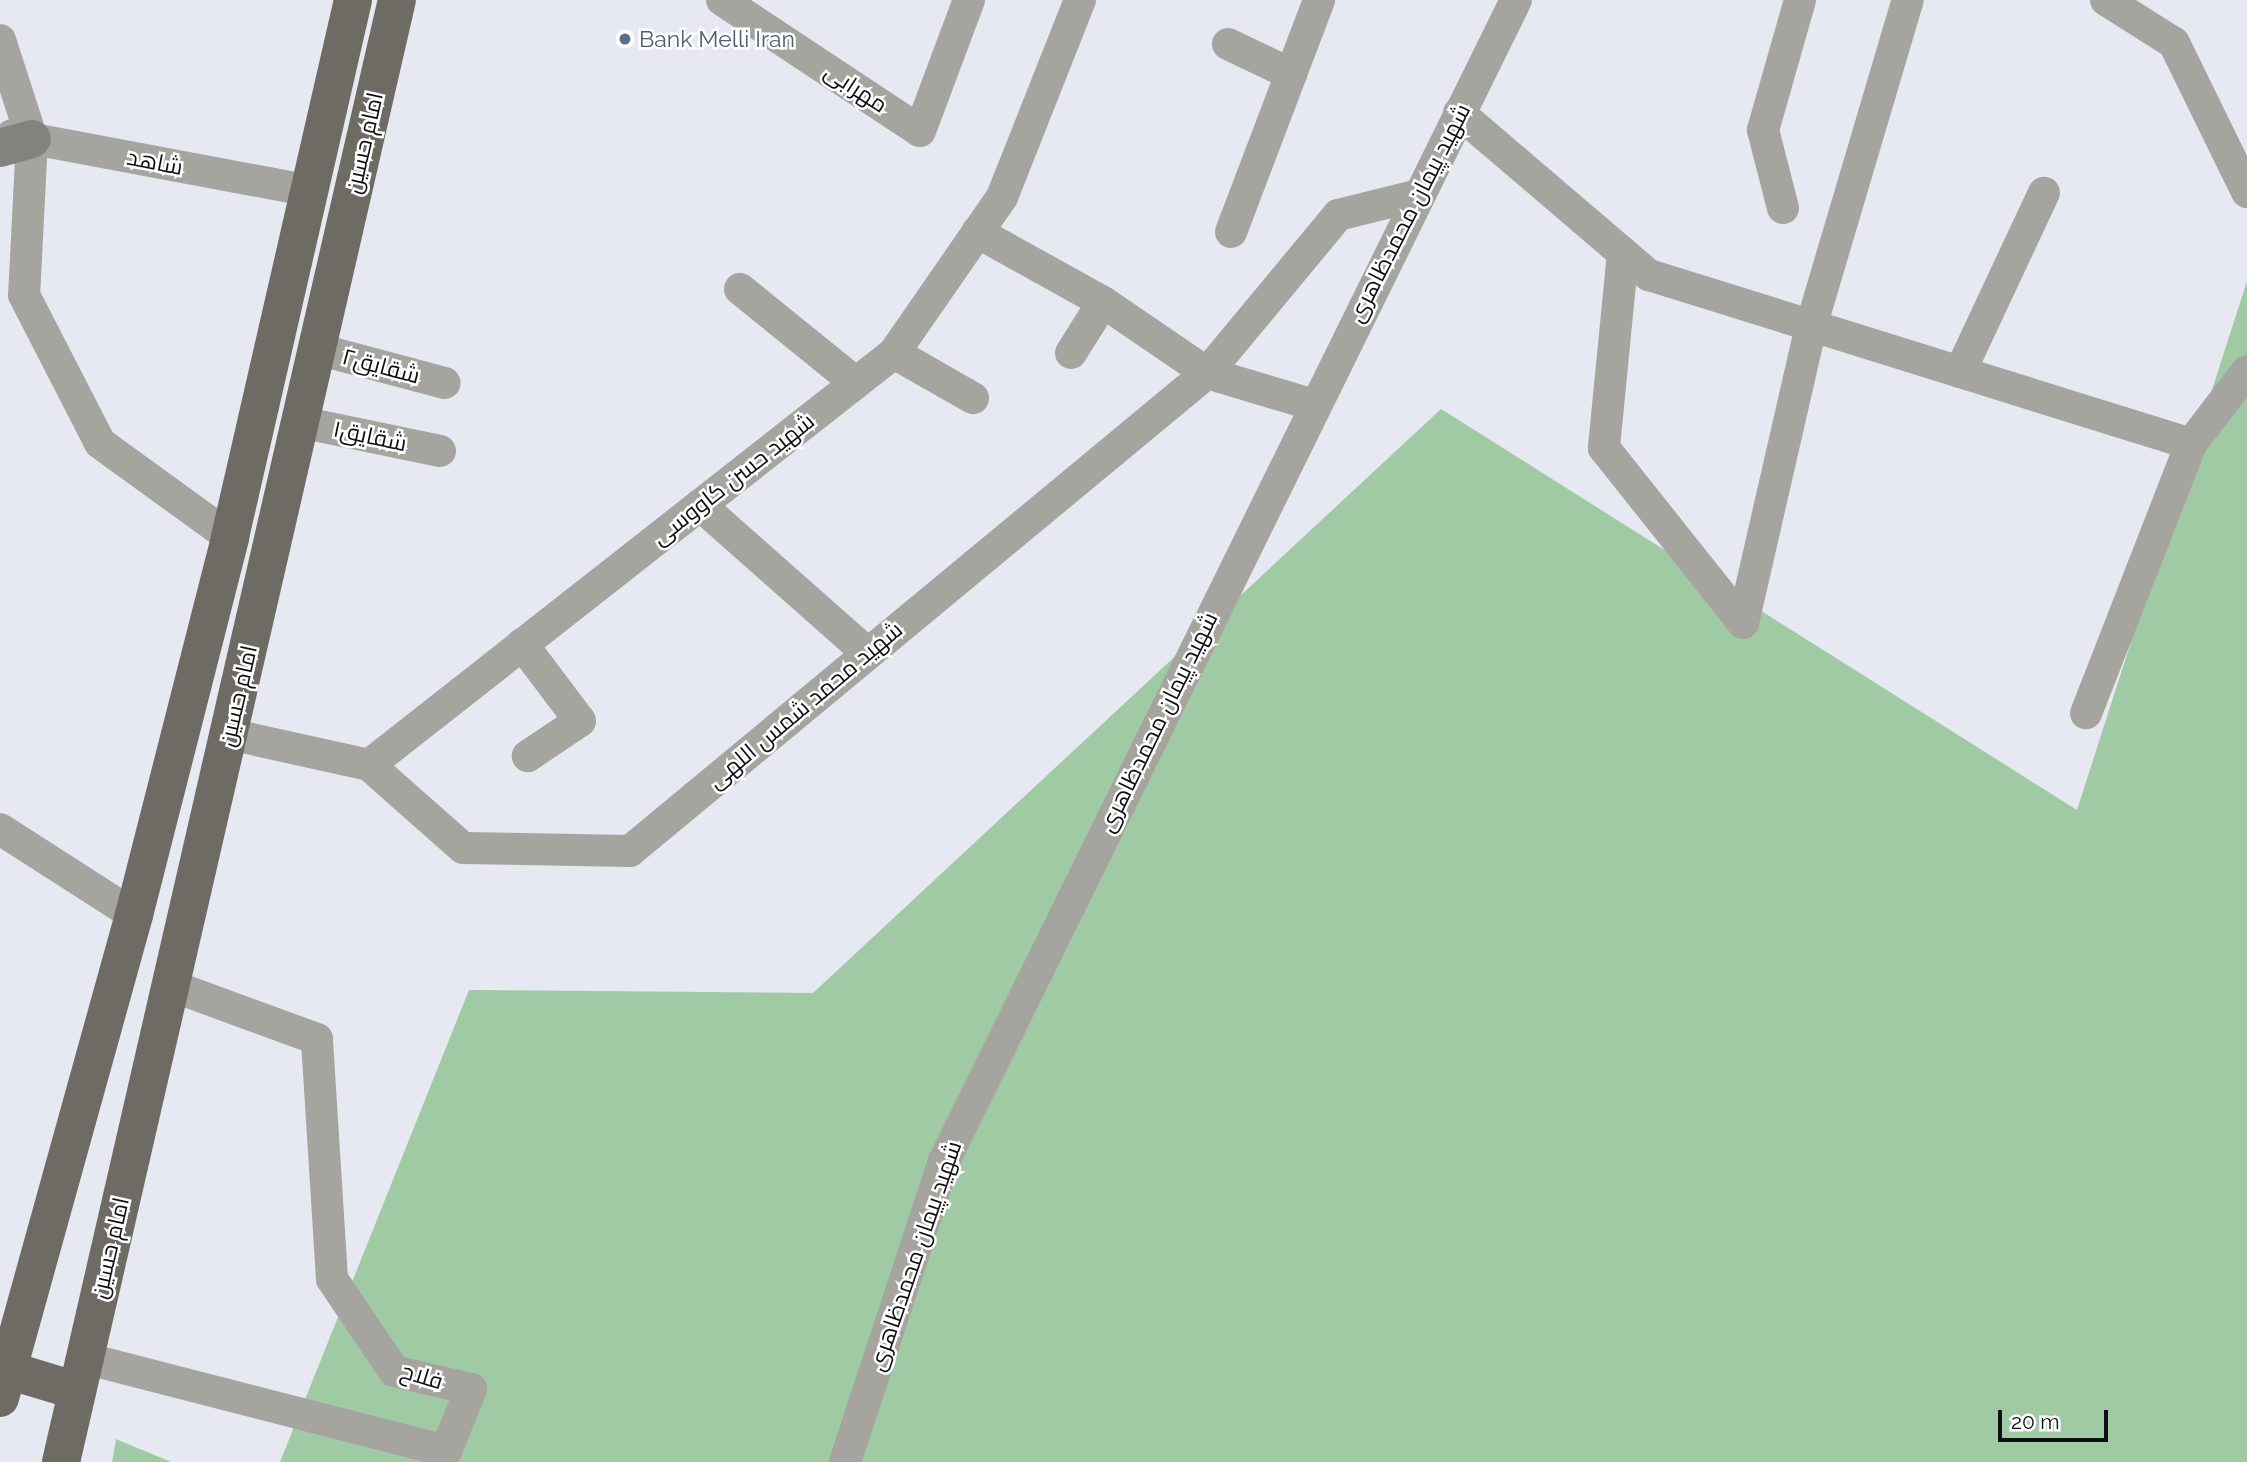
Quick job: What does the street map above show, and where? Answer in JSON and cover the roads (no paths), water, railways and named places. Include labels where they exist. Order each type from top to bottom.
[{"type":"main road","name":"امام حسین","points":[[4,1384],[134,915],[230,537],[354,0]]},
{"type":"main road","name":"امام حسین","points":[[61,1462],[397,0]]},
{"type":"main road","points":[[4,1384],[80,1374]]},
{"type":"street","name":"مهرابی","points":[[722,0],[920,131],[970,0]]},
{"type":"street","name":"شهید حسن کاووسی","points":[[369,765],[894,353],[1002,197],[1080,0]]},
{"type":"street","points":[[1231,232],[1319,0]]},
{"type":"street","name":"شهید پیمان محمدظاهری","points":[[845,1462],[944,1161],[1314,405],[1516,0]]},
{"type":"street","points":[[1783,208],[1763,130],[1800,0]]},
{"type":"street","points":[[1623,253],[1604,448],[1743,623],[1810,330],[1908,0]]},
{"type":"street","points":[[2106,0],[2174,43],[2247,192]]},
{"type":"street","points":[[0,40],[24,295],[100,443],[230,537]]},
{"type":"street","points":[[1228,44],[1291,74]]},
{"type":"street","points":[[1460,113],[1649,275],[1810,330],[1960,372],[2191,444]]},
{"type":"street","name":"شاهد","points":[[11,140],[310,191]]},
{"type":"street","points":[[1960,372],[2044,193]]},
{"type":"street","name":"شهید محمد شمس اللهی","points":[[369,765],[463,848],[630,852],[1207,373],[1338,215],[1419,195]]},
{"type":"street","points":[[977,232],[1103,302],[1207,373],[1314,405]]},
{"type":"street","points":[[740,289],[856,383]]},
{"type":"street","points":[[1071,353],[1103,302]]},
{"type":"street","name":"شقایق۲","points":[[317,349],[444,383]]},
{"type":"street","points":[[894,353],[972,398]]},
{"type":"street","points":[[2085,713],[2191,444],[2247,371]]},
{"type":"street","name":"شقایق۱","points":[[300,422],[440,451]]},
{"type":"street","points":[[700,505],[867,653]]},
{"type":"street","points":[[522,644],[580,721],[528,756]]},
{"type":"street","points":[[229,734],[369,765]]},
{"type":"street","points":[[0,829],[134,915]]},
{"type":"street","name":"فلاح","points":[[80,1374],[446,1451],[471,1389],[394,1371],[331,1279],[317,1039],[172,986]]},
{"type":"place","name":"Bank Melli Iran","points":[[625,39]]}]
